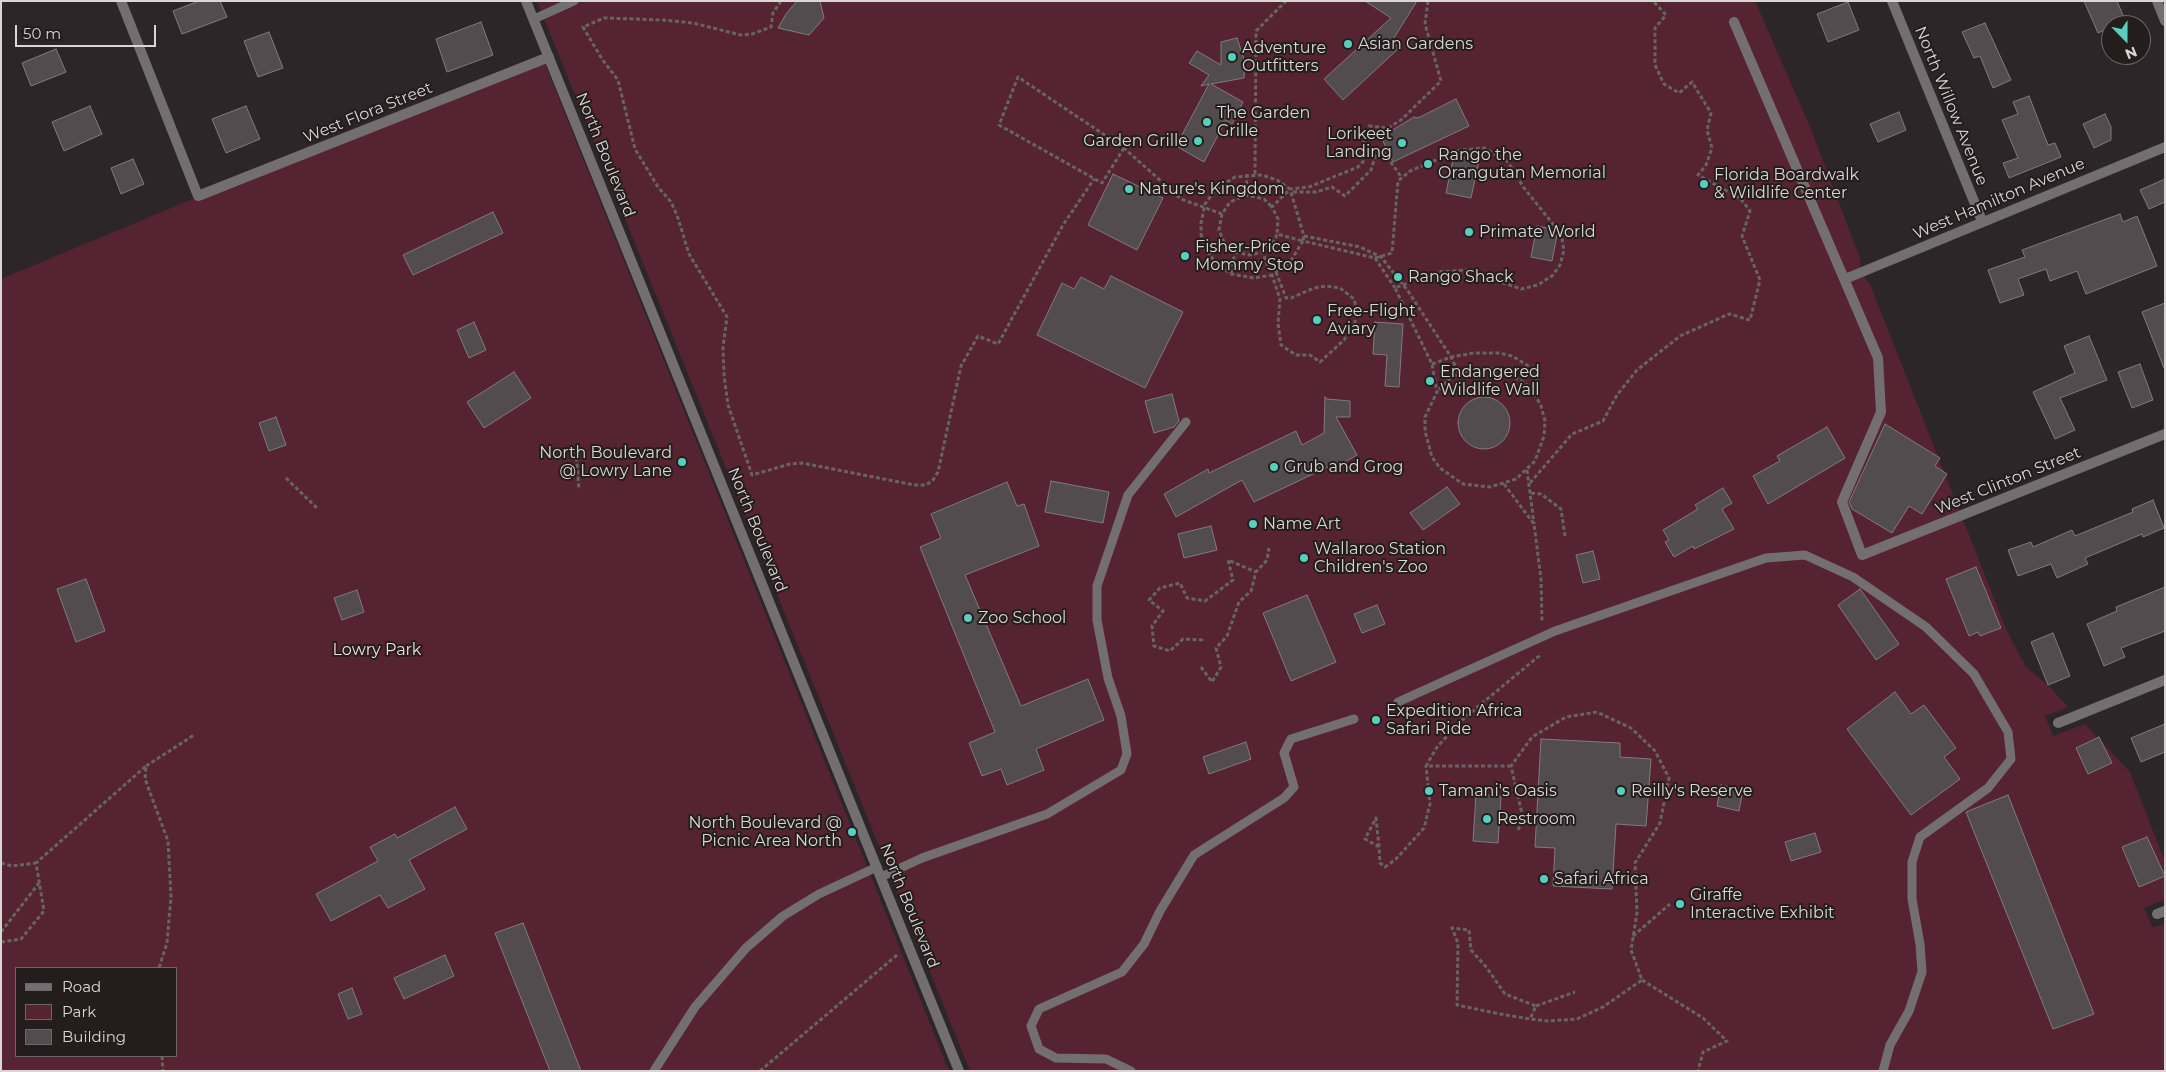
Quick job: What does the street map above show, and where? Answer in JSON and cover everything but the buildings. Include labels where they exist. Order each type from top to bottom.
[{"type":"street","name":"West Flora Street","points":[[121,1],[198,196],[549,57]]},
{"type":"street","name":"North Boulevard","points":[[526,1],[959,1071]]},
{"type":"street","name":"North Willow Avenue","points":[[1892,1],[1982,221]]},
{"type":"street","points":[[2157,1],[2165,21]]},
{"type":"street","points":[[1734,22],[1845,279]]},
{"type":"street","name":"West Hamilton Avenue","points":[[1845,279],[2165,147]]},
{"type":"street","name":"West Clinton Street","points":[[1845,279],[1878,358],[1881,412],[1842,502],[1862,555],[2165,434]]},
{"type":"street","points":[[2058,723],[2165,680]]},
{"type":"lane","points":[[534,19],[574,1]]},
{"type":"lane","points":[[881,877],[922,858],[1047,814],[1121,770],[1127,754],[1121,716],[1108,678],[1097,620],[1097,586],[1128,495],[1186,422]]},
{"type":"lane","points":[[1398,702],[1555,631],[1766,558],[1804,555],[1853,577],[1926,627],[1974,674],[2008,732],[2011,759],[1988,788],[1920,837],[1912,862],[1912,899],[1920,944],[1922,972],[1909,1011],[1890,1046],[1883,1071]]},
{"type":"lane","points":[[1131,1071],[1106,1059],[1056,1058],[1039,1050],[1030,1026],[1039,1009],[1122,972],[1144,944],[1173,888],[1194,855],[1284,798],[1294,786],[1284,753],[1291,739],[1354,719]]},
{"type":"lane","points":[[654,1071],[695,1008],[746,948],[783,916],[819,894],[877,867]]},
{"type":"path","points":[[781,1],[773,13],[771,27],[752,34],[741,35],[693,23],[662,20],[604,18],[583,26],[597,52],[618,80],[635,148],[658,187],[671,202],[689,254],[727,317],[723,347],[728,405],[752,475],[790,464],[802,463],[914,485],[926,485],[933,480],[938,472],[961,366],[978,336],[998,344],[1064,224],[1094,179]]},
{"type":"path","points":[[1255,174],[1256,31],[1286,1]]},
{"type":"path","points":[[1272,207],[1291,191],[1358,167],[1362,162],[1364,136],[1370,126],[1388,128],[1401,120],[1441,81],[1425,24],[1428,1]]},
{"type":"path","points":[[1530,482],[1572,434],[1603,422],[1617,395],[1637,370],[1680,336],[1730,314],[1750,320],[1760,280],[1742,236],[1750,211],[1741,199],[1698,175],[1706,165],[1712,148],[1707,130],[1711,113],[1692,82],[1679,93],[1664,84],[1655,65],[1655,28],[1666,15],[1652,1]]},
{"type":"path","points":[[1124,148],[1102,184],[999,125],[1018,77],[1124,148],[1181,199],[1222,214]]},
{"type":"path","points":[[1278,234],[1375,258],[1392,253],[1398,181],[1410,171],[1460,150],[1484,148],[1508,162],[1524,188],[1558,229],[1564,250],[1560,265],[1553,275],[1538,285],[1521,290],[1467,270],[1437,272],[1395,288]]},
{"type":"path","points":[[1291,191],[1304,236],[1290,262],[1272,274],[1254,278],[1231,274],[1208,254],[1201,234],[1204,206],[1210,196],[1224,182],[1247,174],[1255,174],[1270,177],[1291,191],[1316,192],[1332,186],[1345,196],[1371,170],[1376,154],[1383,152],[1402,178]]},
{"type":"path","points":[[1246,195],[1247,174]]},
{"type":"path","points":[[1246,195],[1264,199],[1272,207],[1278,219],[1278,234],[1268,248],[1262,252],[1250,255],[1235,252],[1224,242],[1219,230],[1222,214],[1230,202],[1246,195]]},
{"type":"path","points":[[1304,236],[1360,247],[1381,257],[1403,285],[1451,357],[1459,374]]},
{"type":"path","points":[[1208,254],[1224,242]]},
{"type":"path","points":[[1231,274],[1235,252]]},
{"type":"path","points":[[1262,252],[1280,298],[1278,323],[1281,345],[1296,355],[1310,355],[1320,362],[1344,340],[1355,324],[1356,307],[1354,298],[1340,288],[1326,286],[1314,288],[1291,298],[1286,298],[1276,272]]},
{"type":"path","points":[[1375,258],[1395,288],[1432,364],[1437,392]]},
{"type":"path","points":[[1432,364],[1451,357],[1499,352],[1512,356],[1526,365],[1536,379],[1538,391],[1534,393]]},
{"type":"path","points":[[1472,369],[1500,370],[1525,382],[1534,393],[1543,413],[1544,436],[1540,451],[1527,470],[1504,484],[1476,487],[1463,484],[1440,468],[1432,457],[1425,431],[1426,417],[1437,392],[1459,374],[1472,369]]},
{"type":"path","points":[[576,451],[579,490]]},
{"type":"path","points":[[1527,470],[1530,482],[1540,579],[1542,630]]},
{"type":"path","points":[[286,478],[318,509]]},
{"type":"path","points":[[1504,484],[1534,524]]},
{"type":"path","points":[[1531,493],[1541,494],[1561,509],[1565,536]]},
{"type":"path","points":[[1201,667],[1212,682],[1221,667],[1216,648],[1227,636],[1239,602],[1252,591],[1256,572],[1268,560],[1269,548]]},
{"type":"path","points":[[1202,640],[1183,639],[1170,651],[1154,646],[1152,626],[1163,611],[1149,600],[1160,588],[1180,583],[1187,598],[1205,601],[1232,580],[1228,560],[1256,572]]},
{"type":"path","points":[[1379,847],[1365,839],[1376,818],[1379,847],[1380,863],[1385,867],[1396,859],[1424,828],[1430,804],[1426,766],[1437,747],[1463,719],[1539,656],[1541,646]]},
{"type":"path","points":[[1518,830],[1523,818],[1511,766],[1532,737],[1566,717],[1597,712],[1631,728],[1655,751],[1669,778],[1660,823],[1635,863],[1637,913],[1631,950],[1642,980],[1703,1018],[1727,1041],[1703,1052],[1698,1071]]},
{"type":"path","points":[[1,863],[12,866],[36,863],[146,766],[194,736]]},
{"type":"path","points":[[146,766],[145,779],[168,841],[171,897],[167,943],[160,967]]},
{"type":"path","points":[[1426,766],[1511,766]]},
{"type":"path","points":[[1,942],[21,938],[44,911],[36,863]]},
{"type":"path","points":[[1,932],[39,882]]},
{"type":"path","points":[[1633,936],[1670,904]]},
{"type":"path","points":[[1575,992],[1536,1006],[1505,994],[1488,968],[1471,950],[1469,930],[1452,928],[1458,943],[1458,1006],[1548,1021],[1577,1019],[1603,1007],[1642,980]]},
{"type":"path","points":[[760,1071],[890,962]]},
{"type":"path","points":[[1530,1018],[1536,1006]]},
{"type":"path","points":[[162,1057],[163,1071]]},
{"type":"green space","points":[[537,1],[1755,1],[1811,129],[1861,261],[1859,262],[1867,282],[1869,282],[2007,631],[2026,667],[2048,685],[2068,707],[2045,716],[2053,736],[2085,724],[2130,772],[2165,862],[2165,899],[2144,908],[2153,928],[2165,923],[2165,1071],[970,1071]]},
{"type":"green space","name":"Lowry Park","points":[[541,54],[949,1071],[1,1071],[1,279]]},
{"type":"place","name":"Asian Gardens","points":[[1348,44]]},
{"type":"place","name":"Adventure Outfitters","points":[[1232,57]]},
{"type":"place","name":"The Garden Grille","points":[[1207,122]]},
{"type":"place","name":"Garden Grille","points":[[1198,141]]},
{"type":"place","name":"Lorikeet Landing","points":[[1402,143]]},
{"type":"place","name":"Rango the Orangutan Memorial","points":[[1428,164]]},
{"type":"place","name":"Florida Boardwalk & Wildlife Center","points":[[1704,184]]},
{"type":"place","name":"Nature's Kingdom","points":[[1129,189]]},
{"type":"place","name":"Primate World","points":[[1469,232]]},
{"type":"place","name":"Fisher-Price Mommy Stop","points":[[1185,256]]},
{"type":"place","name":"Rango Shack","points":[[1398,277]]},
{"type":"place","name":"Free-Flight Aviary","points":[[1317,320]]},
{"type":"place","name":"Endangered Wildlife Wall","points":[[1430,381]]},
{"type":"place","name":"North Boulevard @ Lowry Lane","points":[[682,462]]},
{"type":"place","name":"Grub and Grog","points":[[1274,467]]},
{"type":"place","name":"Name Art","points":[[1253,524]]},
{"type":"place","name":"Wallaroo Station Children's Zoo","points":[[1304,558]]},
{"type":"place","name":"Zoo School","points":[[968,618]]},
{"type":"place","name":"Expedition Africa Safari Ride","points":[[1376,720]]},
{"type":"place","name":"Tamani's Oasis","points":[[1429,791]]},
{"type":"place","name":"Reilly's Reserve","points":[[1621,791]]},
{"type":"place","name":"Restroom","points":[[1487,819]]},
{"type":"place","name":"North Boulevard @ Picnic Area North","points":[[852,832]]},
{"type":"place","name":"Safari Africa","points":[[1544,879]]},
{"type":"place","name":"Giraffe Interactive Exhibit","points":[[1680,904]]}]
